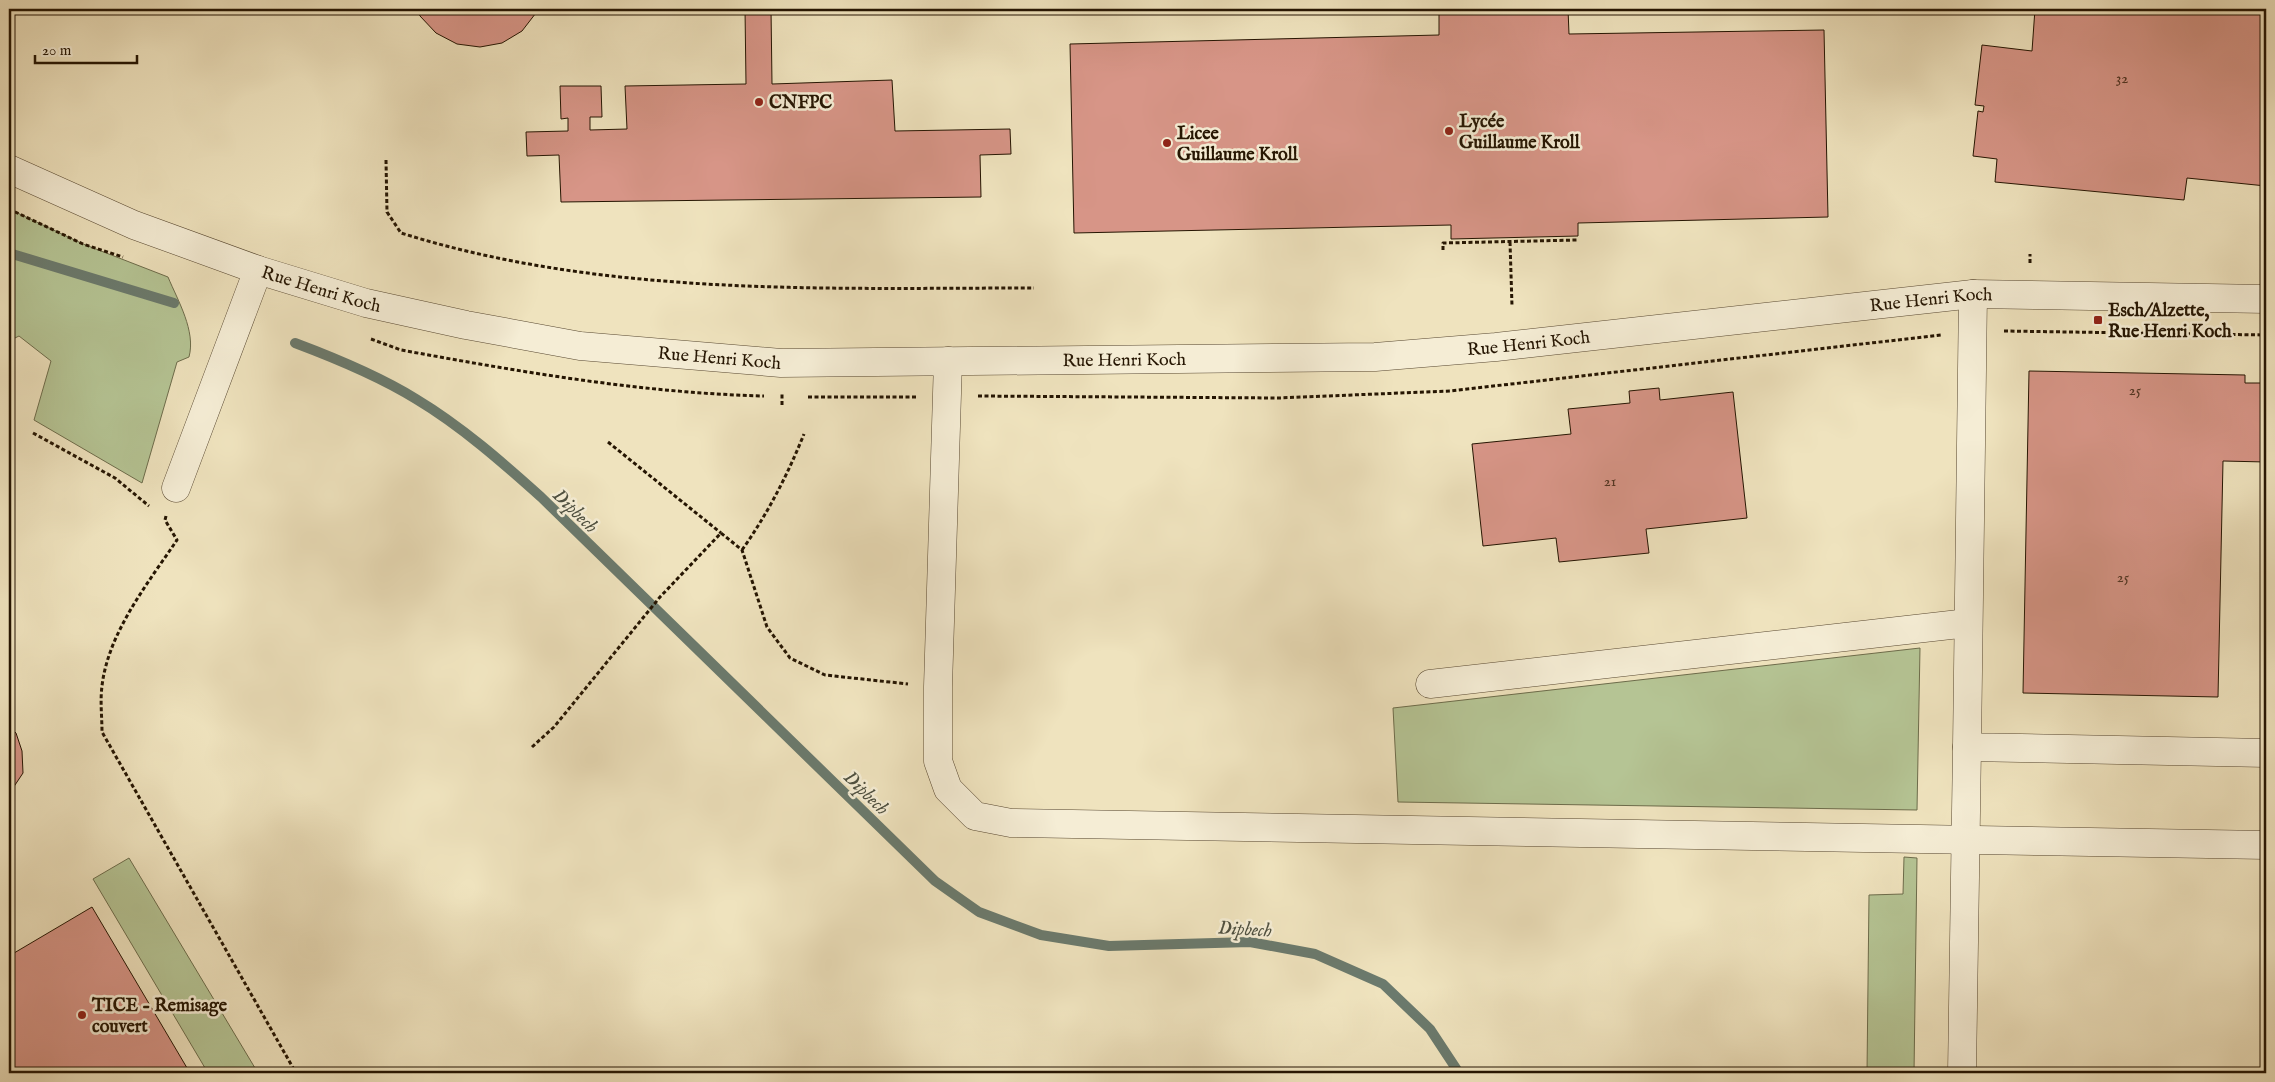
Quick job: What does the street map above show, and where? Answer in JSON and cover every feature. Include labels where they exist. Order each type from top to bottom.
[{"type":"street","name":"Rue Henri Koch","points":[[9,169],[134,225],[258,270],[366,303],[466,325],[580,346],[781,363],[1375,357],[1496,347],[1972,294],[2266,299]]},
{"type":"street","points":[[176,488],[258,270]]},
{"type":"street","points":[[1962,1073],[1967,839],[1972,294]]},
{"type":"street","points":[[948,361],[938,687],[938,761],[948,790],[975,816],[1010,823],[2266,845]]},
{"type":"street","points":[[1430,684],[1968,623]]},
{"type":"street","points":[[1968,747],[2266,753]]},
{"type":"path","points":[[386,160],[387,212],[401,233],[444,247],[582,274],[688,283],[807,288],[1034,288]]},
{"type":"path","points":[[1443,250],[1443,243],[1578,240]]},
{"type":"path","points":[[1510,242],[1512,306]]},
{"type":"path","points":[[33,433],[115,478],[151,508]]},
{"type":"path","points":[[742,550],[767,514],[788,475],[804,434]]},
{"type":"path","points":[[608,442],[742,550],[767,627],[790,658],[825,675],[938,687]]},
{"type":"path","points":[[165,520],[176,488]]},
{"type":"path","points":[[158,514],[165,520],[177,540],[132,606],[108,658],[102,686],[102,732],[296,1073]]},
{"type":"path","points":[[532,747],[554,727],[660,597],[721,533]]},
{"type":"green space","points":[[9,209],[83,244],[168,277],[185,316],[191,347],[189,357],[177,362],[142,483],[34,420],[51,361],[19,336],[9,341]]},
{"type":"green space","points":[[1920,648],[1917,810],[1398,802],[1393,708]]},
{"type":"green space","points":[[1904,857],[1917,858],[1914,1073],[1867,1073],[1869,895],[1903,894]]},
{"type":"green space","points":[[129,858],[258,1073],[208,1073],[93,879]]},
{"type":"building","points":[[417,9],[539,9],[522,31],[502,43],[480,47],[457,44],[436,33],[420,16]]},
{"type":"building","name":"CNFPC","points":[[745,9],[771,9],[772,84],[892,80],[895,131],[1010,129],[1011,154],[980,155],[981,197],[561,202],[559,155],[527,156],[526,132],[568,131],[568,118],[561,119],[560,86],[601,86],[602,117],[590,117],[590,130],[627,129],[625,86],[746,84]]},
{"type":"building","name":"Lycée Guillaume Kroll","points":[[1439,9],[1568,9],[1569,34],[1824,30],[1828,217],[1578,223],[1578,236],[1451,239],[1451,225],[1074,233],[1070,44],[1439,35]]},
{"type":"building","points":[[2035,9],[2266,9],[2266,186],[2187,178],[2184,200],[1995,182],[1997,159],[1973,156],[1978,111],[1983,112],[1984,106],[1975,105],[1982,45],[2032,51]]},
{"type":"building","points":[[2029,371],[2245,375],[2245,383],[2266,383],[2266,462],[2223,461],[2218,697],[2023,693]]},
{"type":"building","points":[[1659,388],[1660,400],[1733,392],[1747,518],[1646,529],[1649,553],[1559,562],[1556,538],[1483,546],[1472,444],[1571,434],[1568,409],[1630,403],[1629,391]]},
{"type":"building","points":[[2266,498],[2266,696],[2263,696]]},
{"type":"building","points":[[9,726],[16,733],[22,751],[23,773],[9,794]]},
{"type":"building","name":"TICE - Remisage couvert","points":[[92,907],[190,1073],[9,1073],[9,956]]},
{"type":"waterway","points":[[9,253],[174,303]]},
{"type":"waterway","name":"Dipbech","points":[[295,343],[357,368],[402,391],[449,421],[496,458],[541,497],[935,881],[979,912],[1041,935],[1109,946],[1250,942],[1315,954],[1383,984],[1430,1029],[1459,1073]]},
{"type":"place","name":"CNFPC","points":[[759,102]]},
{"type":"place","name":"Lycée Guillaume Kroll","points":[[1449,131]]},
{"type":"place","name":"Licee Guillaume Kroll","points":[[1167,143]]},
{"type":"place","name":"Esch/Alzette, Rue Henri Koch","points":[[2098,320]]},
{"type":"place","name":"TICE - Remisage couvert","points":[[82,1015]]}]
